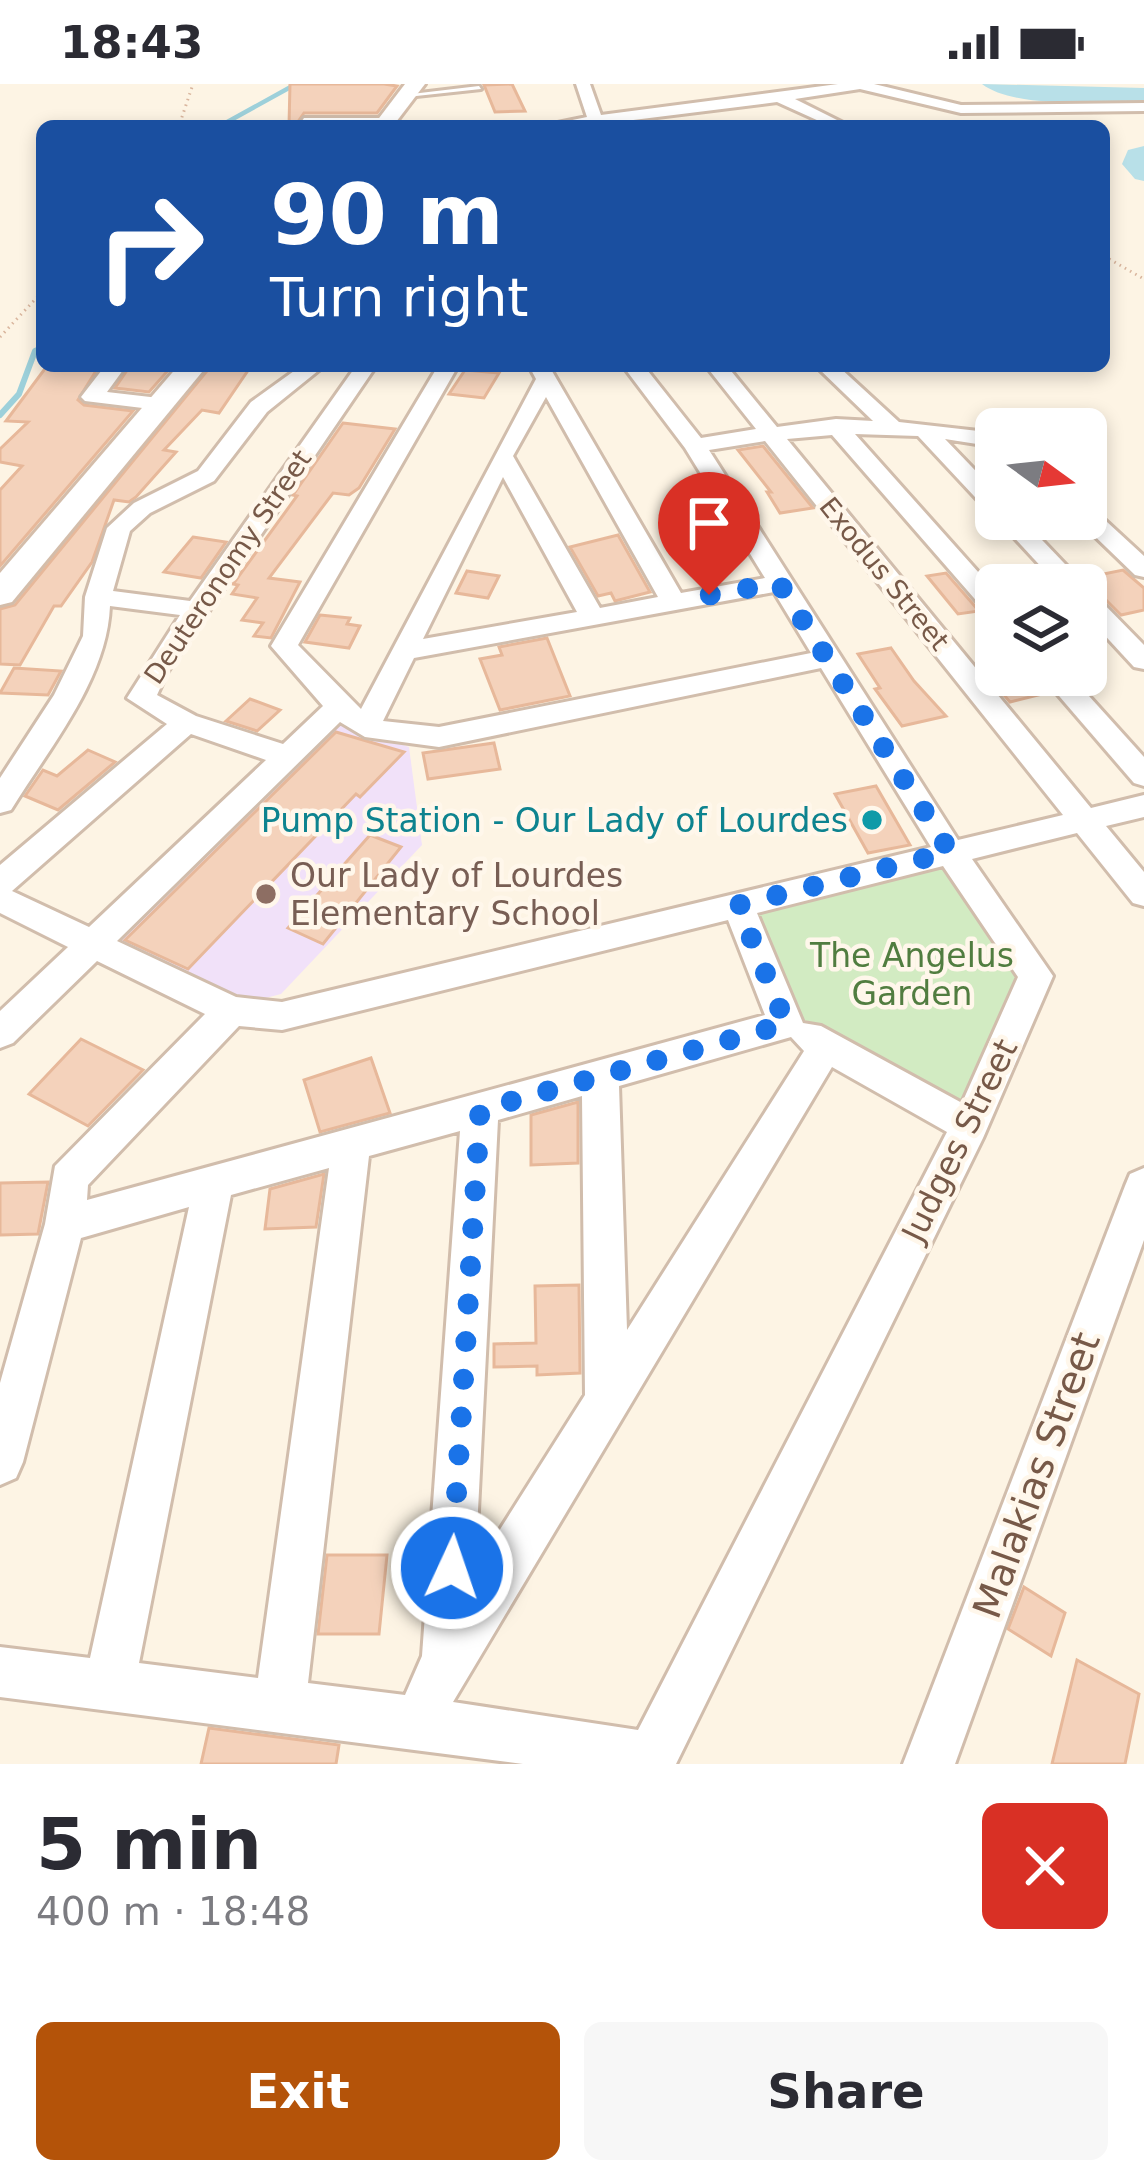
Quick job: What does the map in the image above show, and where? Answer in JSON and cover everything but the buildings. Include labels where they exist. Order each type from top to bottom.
[{"type":"street","points":[[583,84],[596,120],[862,84],[961,109],[1144,107]]},
{"type":"street","points":[[387,120],[411,89]]},
{"type":"street","points":[[779,97],[828,120]]},
{"type":"street","points":[[786,115],[807,111]]},
{"type":"street","points":[[111,372],[92,397],[159,404]]},
{"type":"street","points":[[0,595],[188,372]]},
{"type":"street","points":[[0,802],[96,636],[98,597],[119,528],[142,508],[206,476],[259,407],[306,372]]},
{"type":"street","name":"Deuteronomy Street","points":[[287,756],[186,722],[140,698],[361,372]]},
{"type":"street","points":[[444,372],[284,646],[364,728],[402,739],[439,737],[829,658]]},
{"type":"street","points":[[364,728],[542,372]]},
{"type":"street","points":[[542,372],[674,602]]},
{"type":"street","name":"Judges Street","points":[[639,372],[695,446],[950,852],[1036,976],[970,1126],[649,1761]]},
{"type":"street","name":"Exodus Street","points":[[721,372],[1144,894]]},
{"type":"street","points":[[832,372],[893,428]]},
{"type":"street","points":[[695,446],[768,431],[836,427],[975,437]]},
{"type":"street","points":[[836,427],[975,584]]},
{"type":"street","points":[[925,431],[975,484]]},
{"type":"street","points":[[502,456],[592,616]]},
{"type":"street","points":[[1107,535],[1144,570]]},
{"type":"street","points":[[1029,540],[1052,564]]},
{"type":"street","points":[[405,651],[779,583]]},
{"type":"street","points":[[98,597],[196,609]]},
{"type":"street","points":[[1107,622],[1144,661]]},
{"type":"street","points":[[1074,696],[1144,776]]},
{"type":"street","points":[[0,1033],[340,706]]},
{"type":"street","points":[[0,884],[186,722]]},
{"type":"street","points":[[0,898],[231,1011],[282,1016],[1144,806]]},
{"type":"street","points":[[738,905],[786,1024],[970,1126]]},
{"type":"street","points":[[0,1462],[65,1224],[69,1178],[231,1011]]},
{"type":"street","points":[[65,1224],[786,1024]]},
{"type":"street","points":[[419,1722],[446,1660],[826,1046]]},
{"type":"street","points":[[600,1074],[607,1397]]},
{"type":"street","points":[[446,1660],[480,1110]]},
{"type":"street","points":[[280,1705],[351,1145]]},
{"type":"street","points":[[110,1688],[214,1184]]},
{"type":"street","name":"Malakias Street","points":[[929,1764],[1144,1186]]},
{"type":"street","points":[[0,1672],[419,1722],[649,1761]]},
{"type":"lane","points":[[411,89],[479,88]]},
{"type":"path","points":[[181,120],[193,84]]},
{"type":"path","points":[[1110,259],[1144,279]]},
{"type":"path","points":[[0,337],[36,298]]},
{"type":"shaded area","name":"Our Lady of Lourdes Elementary School","points":[[336,722],[409,747],[422,845],[281,994],[239,1005],[106,943]]},
{"type":"green space","name":"The Angelus Garden","points":[[955,860],[1032,977],[967,1120],[795,1023],[742,916]]},
{"type":"waterway","points":[[231,120],[296,84]]},
{"type":"waterway","points":[[993,84],[1056,95],[1144,95]]},
{"type":"waterway","points":[[1144,153],[1137,155],[1134,164],[1144,174]]},
{"type":"waterway","points":[[0,415],[19,394],[36,351]]},
{"type":"place","name":"Pump Station - Our Lady of Lourdes","points":[[872,820]]},
{"type":"place","name":"Our Lady of Lourdes Elementary School","points":[[266,894]]},
{"type":"route","points":[[452,1568],[480,1110],[786,1024],[738,905],[950,852],[779,583],[709,595]]}]
